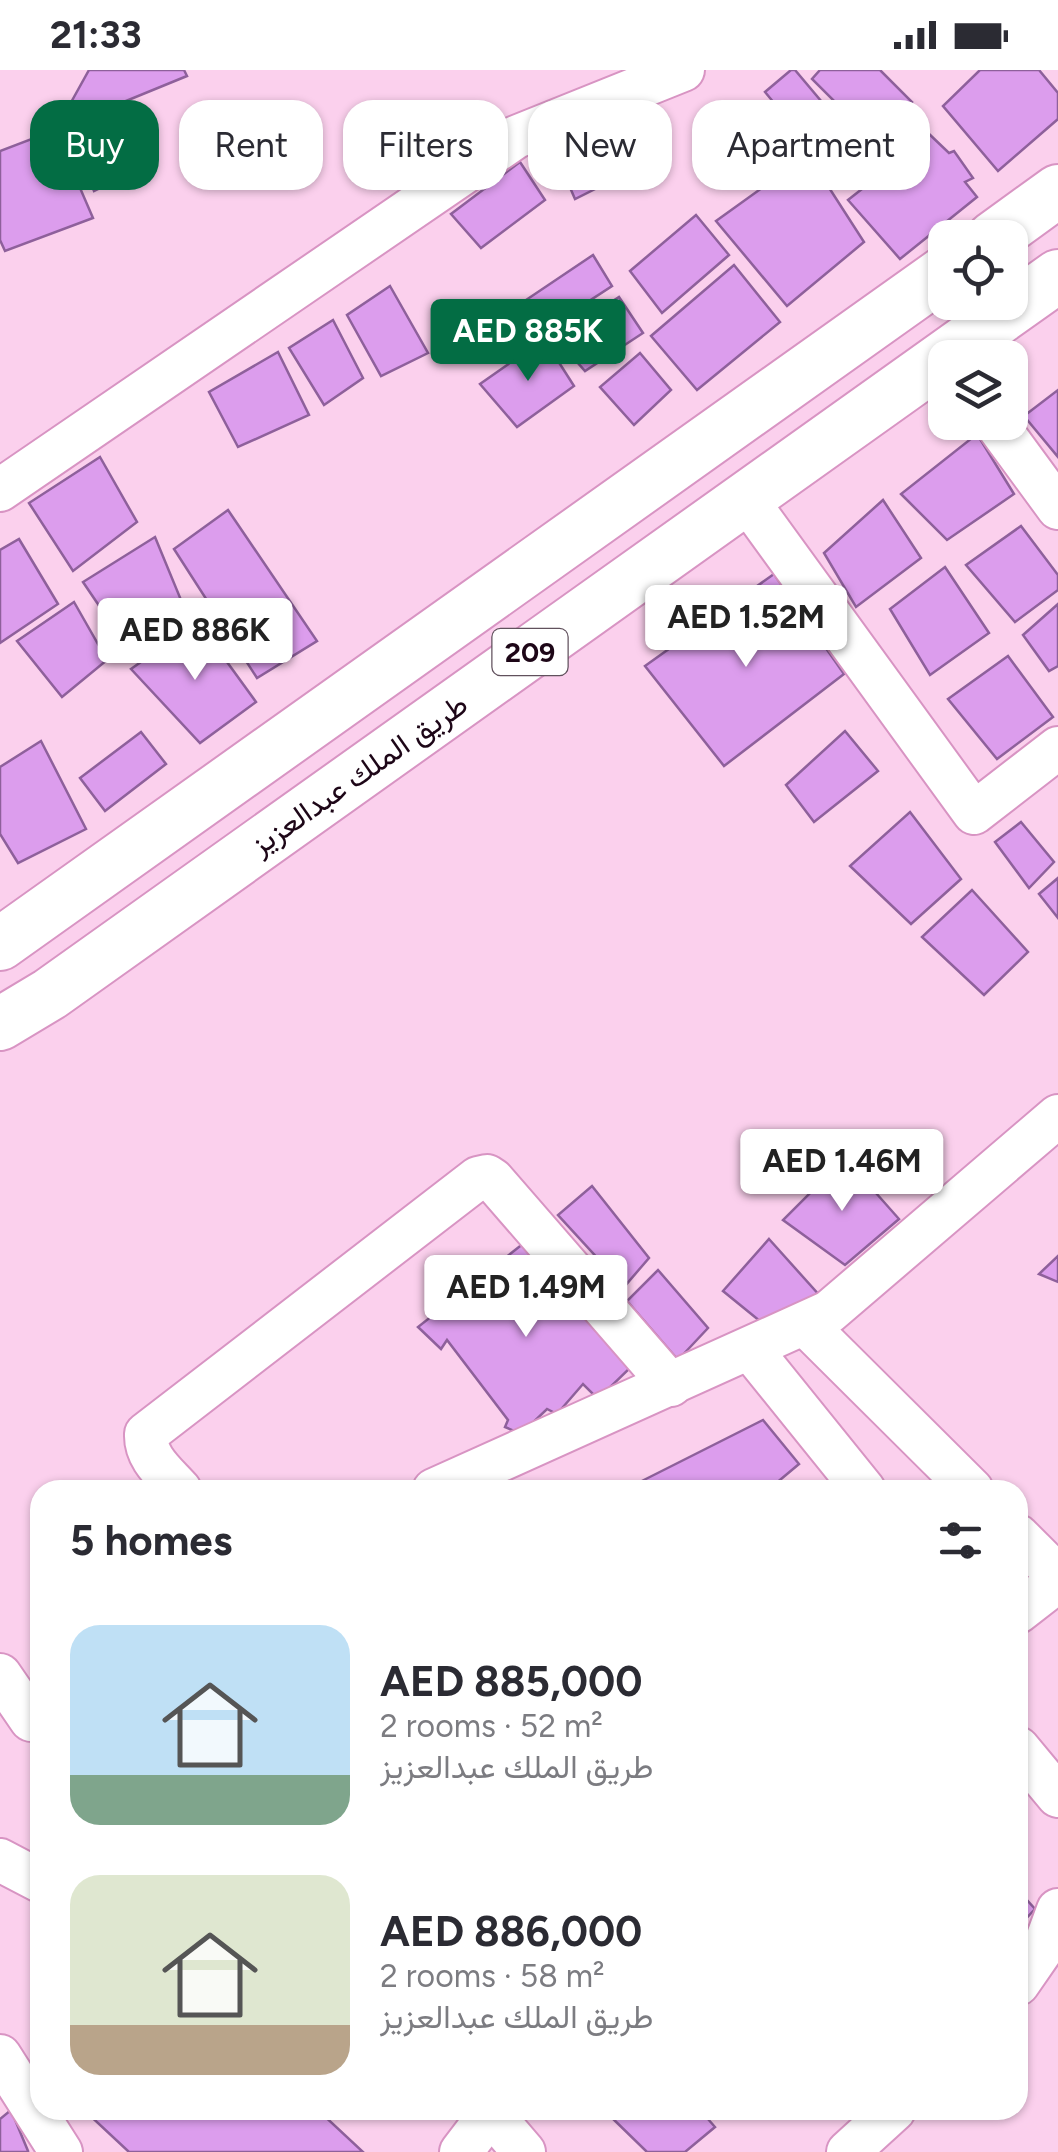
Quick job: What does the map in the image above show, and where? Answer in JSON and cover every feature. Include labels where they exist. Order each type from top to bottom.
[{"type":"main road","points":[[1018,220],[1058,191]]},
{"type":"main road","name":"طريق الملك عبدالعزيز","points":[[970,340],[1058,276]]},
{"type":"main road","name":"209","points":[[3,936],[928,284]]},
{"type":"main road","name":"طريق الملك عبدالعزيز","points":[[0,1024],[50,994],[928,370]]},
{"type":"street","points":[[0,490],[516,137],[683,70]]},
{"type":"street","points":[[1007,440],[1058,508]]},
{"type":"street","points":[[746,499],[974,814],[1058,748]]},
{"type":"street","points":[[457,1480],[829,1312],[1058,1116]]},
{"type":"street","points":[[171,1480],[145,1447],[146,1434],[478,1178],[487,1176],[671,1385]]},
{"type":"street","points":[[805,1324],[962,1480]]},
{"type":"street","points":[[750,1350],[856,1480]]},
{"type":"street","points":[[1028,1546],[1058,1578],[1028,1604]]},
{"type":"street","points":[[1028,1760],[1058,1796]]},
{"type":"street","points":[[0,1860],[30,1876]]},
{"type":"street","points":[[1028,1970],[1045,1945],[1058,1910]]},
{"type":"street","points":[[4,2072],[30,2108]]},
{"type":"street","points":[[38,2120],[61,2152]]},
{"type":"street","points":[[461,2152],[484,2120]]},
{"type":"street","points":[[498,2120],[524,2152]]},
{"type":"street","points":[[848,2152],[883,2120]]},
{"type":"building","points":[[89,70],[184,70],[187,76],[128,100],[72,100]]},
{"type":"building","points":[[795,70],[820,100],[772,100],[765,92]]},
{"type":"building","points":[[820,70],[880,70],[910,100],[833,100],[812,79]]},
{"type":"building","points":[[980,70],[1039,70],[1058,93],[1058,119],[998,171],[943,106]]},
{"type":"building","points":[[930,135],[949,153],[954,151],[973,178],[965,182],[977,197],[948,220],[928,220],[928,236],[900,259],[848,200],[861,190],[930,190]]},
{"type":"building","points":[[30,140],[30,190],[81,190],[93,218],[5,251],[0,240],[0,151]]},
{"type":"building","points":[[520,162],[528,174],[528,190],[538,190],[545,200],[481,248],[451,214],[483,190],[508,190],[508,171]]},
{"type":"building","points":[[571,190],[593,190],[575,199]]},
{"type":"building","points":[[759,190],[831,190],[864,242],[787,306],[716,221]]},
{"type":"building","points":[[696,215],[729,255],[662,313],[630,271]]},
{"type":"building","points":[[593,255],[612,286],[546,329],[526,300]]},
{"type":"building","points":[[734,265],[780,322],[697,390],[651,336]]},
{"type":"building","points":[[390,286],[428,353],[381,376],[347,315]]},
{"type":"building","points":[[619,297],[643,333],[585,371],[556,338]]},
{"type":"building","points":[[333,320],[363,378],[324,405],[289,348]]},
{"type":"building","points":[[544,339],[574,386],[517,427],[480,384]]},
{"type":"building","points":[[278,352],[309,415],[238,447],[209,392]]},
{"type":"building","points":[[640,353],[671,390],[634,425],[600,387]]},
{"type":"building","points":[[1058,390],[1058,457],[1028,421],[1028,413]]},
{"type":"building","points":[[969,440],[981,440],[1014,494],[947,540],[901,494]]},
{"type":"building","points":[[100,457],[137,522],[73,571],[29,503]]},
{"type":"building","points":[[883,500],[921,558],[856,607],[824,553]]},
{"type":"building","points":[[228,510],[317,641],[257,678],[174,549]]},
{"type":"building","points":[[1021,526],[1058,575],[1058,590],[1015,622],[966,565]]},
{"type":"building","points":[[155,537],[181,600],[125,644],[83,582]]},
{"type":"building","points":[[19,539],[58,604],[0,643],[0,550]]},
{"type":"building","points":[[945,567],[989,633],[930,675],[890,609]]},
{"type":"building","points":[[774,574],[844,674],[724,766],[645,666]]},
{"type":"building","points":[[74,602],[107,660],[62,697],[17,641]]},
{"type":"building","points":[[1058,604],[1058,666],[1049,671],[1023,635]]},
{"type":"building","points":[[198,622],[256,702],[200,743],[131,669]]},
{"type":"building","points":[[1008,656],[1053,717],[997,759],[948,699]]},
{"type":"building","points":[[845,731],[878,771],[814,822],[786,785]]},
{"type":"building","points":[[141,732],[166,764],[105,811],[80,778]]},
{"type":"building","points":[[41,741],[86,829],[18,863],[0,834],[0,767]]},
{"type":"building","points":[[910,812],[961,879],[911,924],[850,866]]},
{"type":"building","points":[[1021,822],[1054,862],[1029,888],[995,842]]},
{"type":"building","points":[[1058,878],[1058,918],[1039,894]]},
{"type":"building","points":[[972,890],[1028,952],[984,995],[922,937]]},
{"type":"building","points":[[845,1158],[899,1219],[845,1265],[783,1220]]},
{"type":"building","points":[[592,1186],[649,1258],[624,1287],[558,1215]]},
{"type":"building","points":[[769,1239],[821,1297],[772,1331],[723,1291]]},
{"type":"building","points":[[524,1243],[631,1367],[598,1399],[583,1384],[557,1414],[547,1409],[521,1434],[505,1427],[508,1420],[447,1340],[441,1349],[418,1327]]},
{"type":"building","points":[[1058,1256],[1058,1282],[1039,1274]]},
{"type":"building","points":[[658,1270],[708,1328],[678,1360],[627,1301]]},
{"type":"building","points":[[763,1420],[799,1464],[780,1480],[644,1480]]},
{"type":"building","points":[[11,2110],[26,2152],[0,2152],[0,2119]]},
{"type":"building","points":[[95,2120],[329,2120],[363,2152],[129,2152]]},
{"type":"building","points":[[614,2120],[709,2120],[715,2127],[685,2152],[647,2152]]}]
